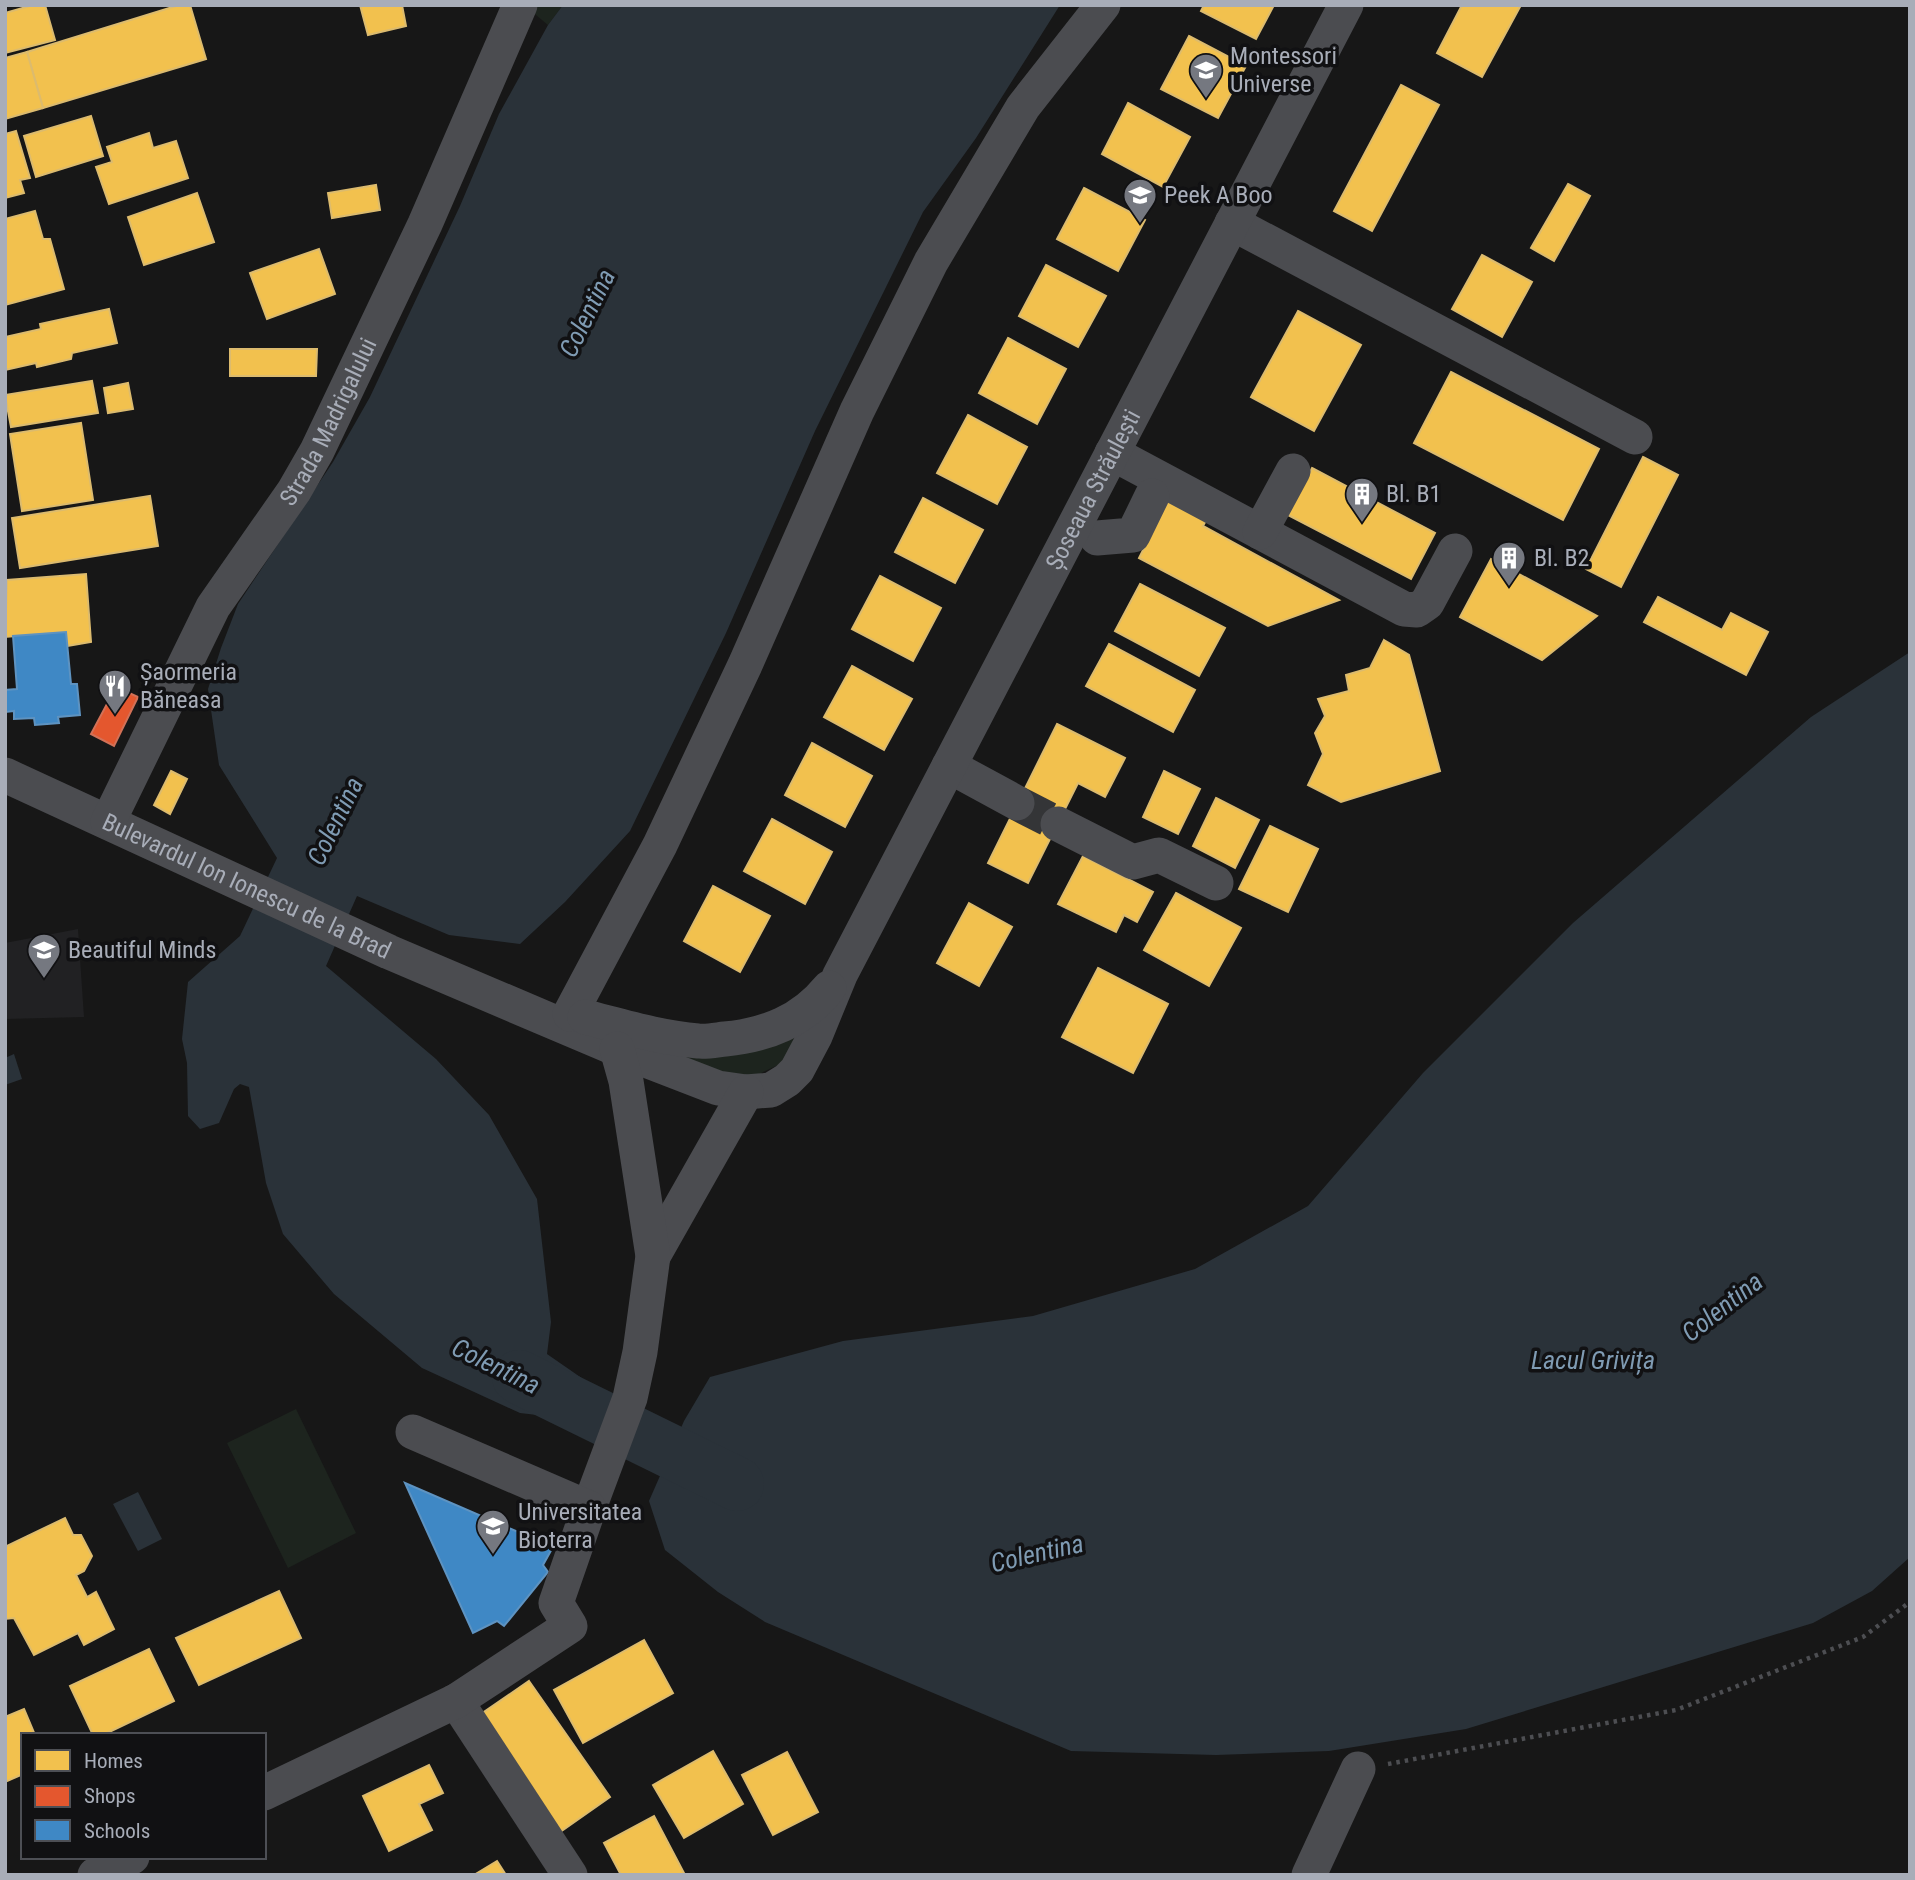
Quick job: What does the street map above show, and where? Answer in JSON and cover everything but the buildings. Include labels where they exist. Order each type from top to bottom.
[{"type":"street","name":"Strada Madrigalului","points":[[108,822],[213,607],[294,491],[317,451],[425,224],[520,5]]},
{"type":"street","points":[[570,1014],[660,845],[745,665],[857,411],[931,262],[1023,107],[1103,5]]},
{"type":"street","name":"Șoseaua Străulești","points":[[840,975],[1346,5]]},
{"type":"street","points":[[1232,223],[1635,437]]},
{"type":"street","points":[[1112,453],[1404,609],[1417,610],[1427,603],[1455,551]]},
{"type":"street","points":[[1260,532],[1293,471]]},
{"type":"street","points":[[1097,538],[1133,535],[1152,496]]},
{"type":"street","points":[[949,766],[1017,803]]},
{"type":"street","name":"Bulevardul Ion Ionescu de la Brad","points":[[5,775],[389,952],[617,1049],[718,1088],[746,1092],[771,1090],[787,1080],[797,1070],[815,1036],[840,975]]},
{"type":"street","points":[[1058,824],[1133,862],[1159,855],[1216,883]]},
{"type":"street","name":"Bulevardul Ion Ionescu de la Brad","points":[[490,995],[698,1041],[770,1031],[798,1017],[817,1003],[840,975]]},
{"type":"street","points":[[266,1793],[456,1701],[570,1626],[556,1603],[630,1398],[640,1352],[653,1256],[626,1081],[617,1049]]},
{"type":"street","points":[[653,1256],[746,1092]]},
{"type":"street","points":[[413,1432],[589,1508]]},
{"type":"street","points":[[456,1701],[570,1875]]},
{"type":"street","points":[[1309,1875],[1358,1769]]},
{"type":"street","points":[[95,1875],[128,1859]]},
{"type":"path","points":[[1358,1769],[1676,1710],[1863,1637],[1910,1602]]},
{"type":"shaded area","points":[[532,5],[563,5],[548,25],[530,10]]},
{"type":"shaded area","name":"Beautiful Minds","points":[[78,929],[84,1017],[5,1019],[5,943]]},
{"type":"shaded area","points":[[795,1034],[789,1054],[778,1065],[757,1075],[727,1078],[681,1063],[685,1049]]},
{"type":"shaded area","points":[[296,1409],[356,1533],[288,1568],[227,1443]]},
{"type":"water","points":[[563,5],[1060,5],[976,138],[923,212],[815,431],[726,633],[630,831],[565,902],[520,944],[449,935],[357,896],[326,966],[436,1059],[489,1115],[537,1199],[551,1322],[547,1354],[599,1390],[580,1420],[520,1413],[422,1368],[334,1294],[283,1234],[266,1183],[249,1087],[240,1084],[234,1089],[219,1123],[200,1129],[188,1116],[187,1063],[182,1039],[188,982],[240,936],[277,858],[219,765],[208,689],[221,648],[238,604],[333,462],[370,397],[460,206],[499,114],[548,25]]},
{"type":"water","name":"Lacul Grivița","points":[[1910,652],[1910,1557],[1872,1591],[1813,1623],[1466,1729],[1329,1751],[1216,1755],[1071,1751],[765,1622],[718,1592],[665,1550],[649,1501],[684,1421],[710,1377],[843,1341],[1033,1316],[1195,1269],[1308,1206],[1423,1073],[1573,923],[1811,717]]},
{"type":"water","points":[[14,1054],[22,1079],[5,1085],[5,1058]]},
{"type":"water","points":[[138,1492],[162,1539],[138,1551],[113,1504]]},
{"type":"waterway","name":"Colentina","points":[[519,1377],[737,1484]]},
{"type":"tunnel","points":[[1017,803],[1058,824]]},
{"type":"place","name":"Montessori Universe","points":[[1206,100]]},
{"type":"place","name":"Peek A Boo","points":[[1140,225]]},
{"type":"place","name":"Bl. B1","points":[[1362,524]]},
{"type":"place","name":"Bl. B2","points":[[1509,588]]},
{"type":"place","name":"Șaormeria Băneasa","points":[[115,716]]},
{"type":"place","name":"Beautiful Minds","points":[[44,980]]},
{"type":"place","name":"Universitatea Bioterra","points":[[493,1556]]}]
